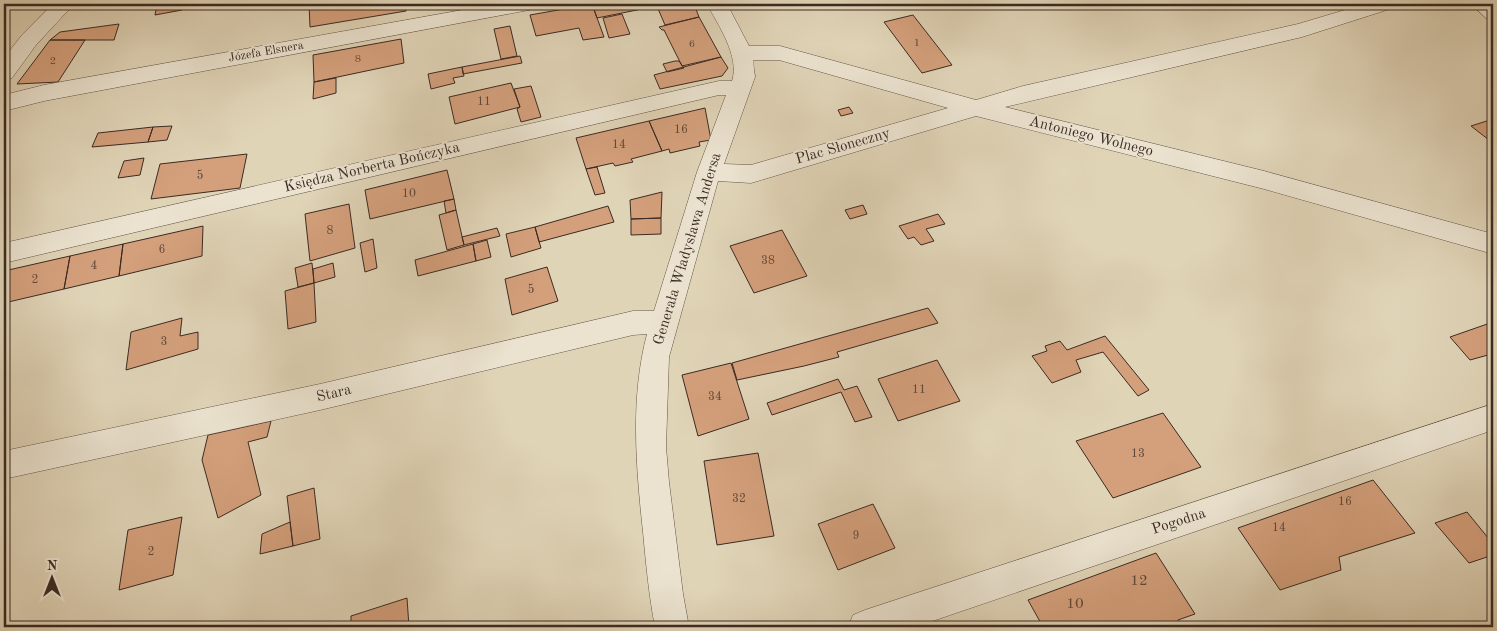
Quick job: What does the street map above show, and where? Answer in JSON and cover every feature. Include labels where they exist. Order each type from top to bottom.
[{"type":"street","points":[[4,73],[28,40],[64,4]]},
{"type":"street","name":"Józefa Elsnera","points":[[4,102],[44,93],[529,4]]},
{"type":"street","points":[[717,4],[741,54]]},
{"type":"street","name":"Plac Słoneczny","points":[[709,172],[740,175],[751,174],[1023,94],[1302,30],[1386,4]]},
{"type":"street","points":[[1481,4],[1493,13]]},
{"type":"street","name":"Antoniego Wolnego","points":[[741,54],[759,52],[780,53],[976,108],[1264,180],[1493,244]]},
{"type":"street","name":"Generała Władysława Andersa","points":[[672,627],[666,594],[651,447],[652,397],[656,357],[662,325],[709,172],[744,77],[745,67],[741,54]]},
{"type":"street","name":"Księdza Norberta Bończyka","points":[[4,253],[709,90],[729,88],[740,90]]},
{"type":"street","name":"Stara","points":[[4,465],[320,397],[634,323],[656,322],[662,325]]},
{"type":"street","name":"Pogodna","points":[[865,627],[1493,417]]},
{"type":"building","points":[[157,4],[183,4],[182,10],[155,15]]},
{"type":"building","points":[[309,4],[405,4],[406,11],[310,27]]},
{"type":"building","points":[[592,4],[656,4],[657,6],[597,18]]},
{"type":"building","points":[[592,4],[604,37],[583,40],[579,28],[536,36],[530,15]]},
{"type":"building","points":[[656,4],[694,4],[699,17],[665,25]]},
{"type":"building","points":[[622,14],[630,34],[609,38],[603,18]]},
{"type":"building","points":[[913,15],[952,65],[922,73],[884,22]]},
{"type":"building","points":[[699,17],[721,57],[682,66],[664,30],[659,27]]},
{"type":"building","points":[[119,24],[114,40],[50,40],[60,32]]},
{"type":"building","points":[[510,26],[517,56],[501,59],[494,29]]},
{"type":"building","points":[[401,39],[404,63],[314,82],[313,55]]},
{"type":"building","points":[[50,40],[85,40],[58,82],[17,84]]},
{"type":"building","points":[[520,56],[522,63],[463,74],[462,67]]},
{"type":"building","points":[[721,57],[728,68],[722,76],[660,89],[654,75]]},
{"type":"building","points":[[679,61],[684,68],[667,72],[663,64]]},
{"type":"building","points":[[462,67],[464,76],[453,78],[455,83],[431,89],[428,74]]},
{"type":"building","points":[[336,78],[336,93],[313,99],[314,82]]},
{"type":"building","points":[[511,83],[520,107],[455,124],[449,97]]},
{"type":"building","points":[[531,86],[541,117],[521,122],[517,109],[520,107],[514,89]]},
{"type":"building","points":[[849,107],[853,113],[841,116],[838,110]]},
{"type":"building","points":[[705,108],[711,140],[699,142],[700,146],[670,153],[669,149],[662,151],[649,121]]},
{"type":"building","points":[[1493,119],[1493,139],[1489,140],[1471,126]]},
{"type":"building","points":[[649,121],[662,151],[631,159],[633,162],[615,166],[613,163],[586,169],[576,138]]},
{"type":"building","points":[[172,126],[167,140],[148,142],[153,127]]},
{"type":"building","points":[[153,127],[148,142],[92,147],[98,133]]},
{"type":"building","points":[[247,154],[240,188],[151,199],[160,164]]},
{"type":"building","points":[[144,158],[140,175],[118,178],[124,161]]},
{"type":"building","points":[[597,167],[605,193],[595,195],[586,169]]},
{"type":"building","points":[[447,170],[454,199],[370,219],[365,190]]},
{"type":"building","points":[[662,192],[661,218],[631,219],[630,200]]},
{"type":"building","points":[[454,199],[456,210],[446,213],[444,201]]},
{"type":"building","points":[[349,204],[355,248],[310,261],[305,214]]},
{"type":"building","points":[[863,205],[867,214],[850,219],[845,210]]},
{"type":"building","points":[[608,206],[614,222],[539,242],[535,227]]},
{"type":"building","points":[[456,210],[464,245],[447,250],[439,215]]},
{"type":"building","points":[[938,214],[945,224],[926,229],[934,241],[921,245],[914,237],[908,239],[899,226]]},
{"type":"building","points":[[661,218],[661,234],[631,235],[631,219]]},
{"type":"building","points":[[203,226],[202,256],[119,276],[123,244]]},
{"type":"building","points":[[535,227],[541,248],[511,257],[506,234]]},
{"type":"building","points":[[497,228],[500,236],[464,245],[462,237]]},
{"type":"building","points":[[782,230],[807,276],[754,293],[730,246]]},
{"type":"building","points":[[373,239],[377,268],[365,272],[360,243]]},
{"type":"building","points":[[487,240],[491,257],[476,261],[473,244]]},
{"type":"building","points":[[123,244],[119,276],[64,289],[70,256]]},
{"type":"building","points":[[473,244],[476,261],[418,276],[415,260]]},
{"type":"building","points":[[70,256],[64,289],[4,303],[4,271]]},
{"type":"building","points":[[312,263],[314,283],[298,287],[295,268]]},
{"type":"building","points":[[333,263],[335,277],[314,283],[313,269]]},
{"type":"building","points":[[547,267],[558,301],[512,315],[505,279]]},
{"type":"building","points":[[314,283],[316,322],[288,329],[285,291]]},
{"type":"building","points":[[928,308],[938,323],[837,352],[839,357],[737,380],[732,363]]},
{"type":"building","points":[[182,318],[180,336],[198,332],[198,349],[126,370],[131,332]]},
{"type":"building","points":[[1493,322],[1493,360],[1488,355],[1470,360],[1450,337]]},
{"type":"building","points":[[1105,336],[1149,390],[1138,396],[1103,352],[1076,360],[1081,372],[1052,383],[1032,356],[1047,351],[1045,346],[1060,341],[1067,350]]},
{"type":"building","points":[[937,360],[960,401],[898,421],[878,379]]},
{"type":"building","points":[[731,363],[749,419],[698,436],[682,375]]},
{"type":"building","points":[[838,379],[844,390],[857,386],[872,417],[855,422],[841,392],[772,415],[767,403]]},
{"type":"building","points":[[1163,413],[1201,467],[1113,498],[1076,441]]},
{"type":"building","points":[[271,421],[267,437],[248,442],[261,495],[218,518],[202,460],[208,435]]},
{"type":"building","points":[[758,453],[774,536],[717,545],[704,461]]},
{"type":"building","points":[[1373,480],[1415,533],[1339,557],[1341,570],[1280,590],[1238,528]]},
{"type":"building","points":[[314,488],[320,539],[293,546],[287,496]]},
{"type":"building","points":[[873,504],[895,548],[838,570],[818,524]]},
{"type":"building","points":[[1467,512],[1493,544],[1493,555],[1469,563],[1435,523]]},
{"type":"building","points":[[182,517],[173,575],[119,590],[128,530]]},
{"type":"building","points":[[290,522],[293,546],[260,554],[262,534]]},
{"type":"building","points":[[1156,553],[1195,614],[1178,620],[1182,627],[1043,627],[1028,600]]},
{"type":"building","points":[[407,598],[409,627],[351,627],[351,616]]}]
